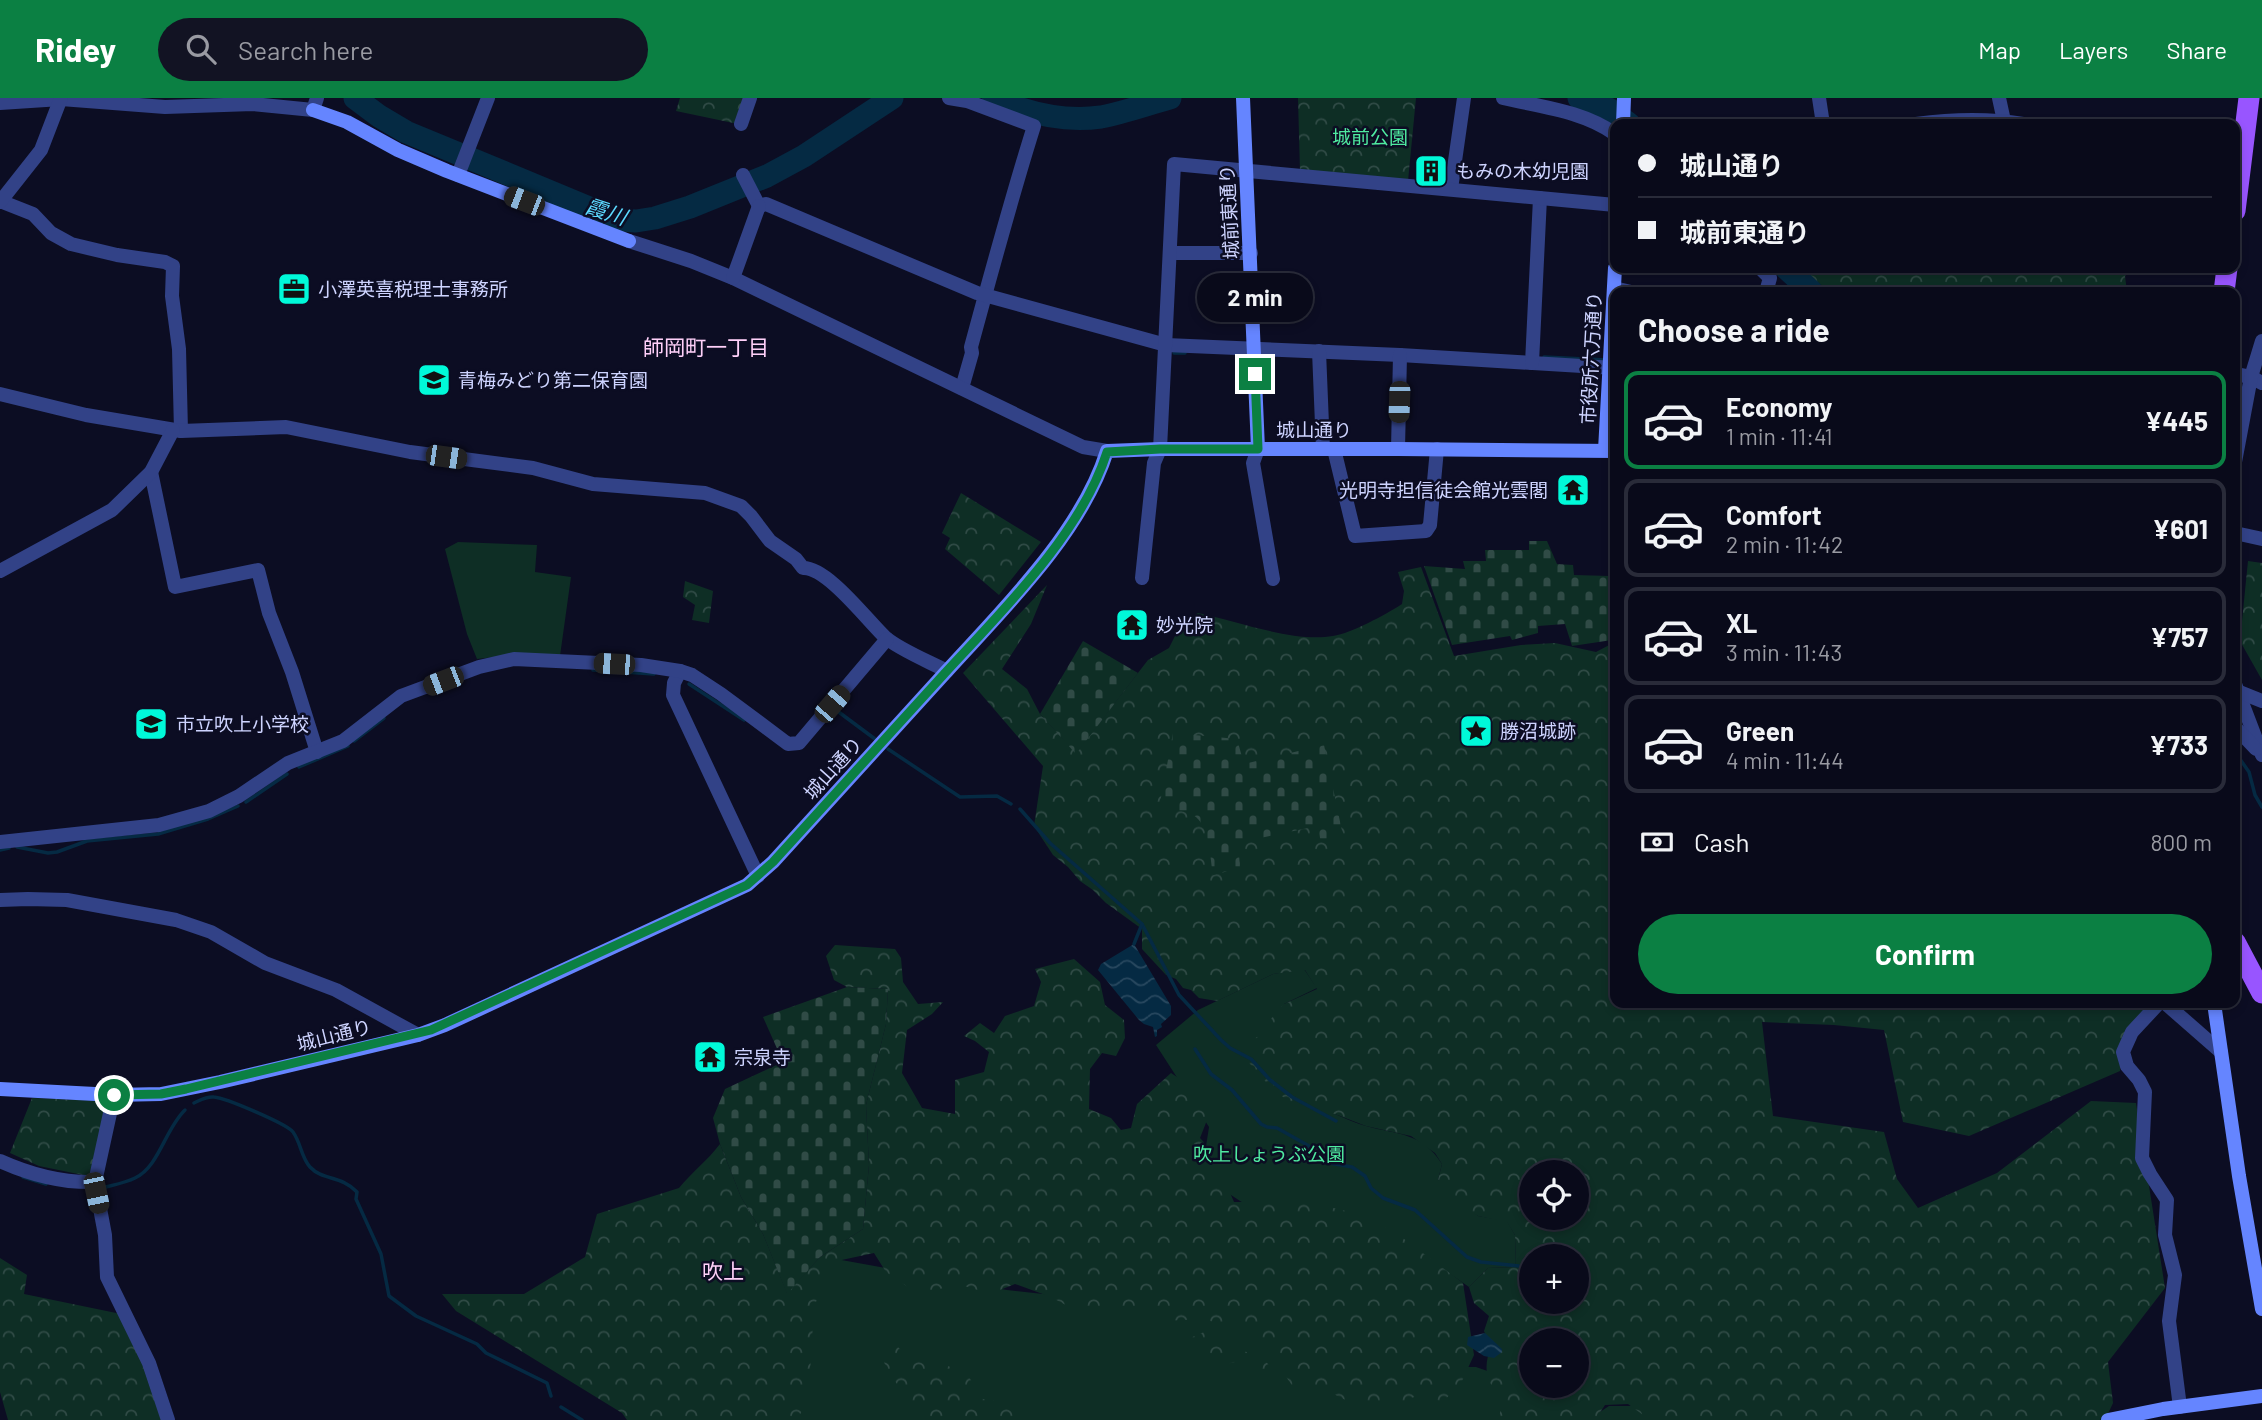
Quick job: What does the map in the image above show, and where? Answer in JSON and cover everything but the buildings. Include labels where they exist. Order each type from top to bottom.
[{"type":"main road","points":[[2240,154],[2249,98]]},
{"type":"main road","points":[[2240,951],[2262,993]]},
{"type":"street","points":[[0,103],[61,98],[165,107],[315,104],[398,150],[460,170],[629,241],[733,278],[1083,447],[1107,452]]},
{"type":"street","points":[[0,571],[112,510],[151,472],[177,430],[179,349],[172,296],[173,265],[71,244],[51,233],[33,214],[0,202],[41,149],[61,98]]},
{"type":"street","points":[[460,170],[488,98]]},
{"type":"street","points":[[741,124],[750,98]]},
{"type":"street","points":[[949,98],[967,101],[1034,126],[985,296],[962,388]]},
{"type":"street","name":"城前東通り","points":[[1244,98],[1258,449]]},
{"type":"street","points":[[1451,190],[1464,98]]},
{"type":"street","points":[[1503,98],[1563,111],[1599,123],[1610,131]]},
{"type":"street","points":[[1819,98],[1822,119]]},
{"type":"street","points":[[1999,98],[2004,119]]},
{"type":"street","points":[[1623,119],[1624,101]]},
{"type":"street","points":[[1142,578],[1154,463],[1160,449],[1174,164],[1610,205]]},
{"type":"street","points":[[733,278],[759,206],[743,175]]},
{"type":"street","points":[[1532,357],[1541,198]]},
{"type":"street","points":[[759,206],[766,204],[985,296],[1166,345],[1400,355],[1532,357],[1610,363]]},
{"type":"street","points":[[1170,254],[1251,253]]},
{"type":"street","points":[[2240,443],[2257,380],[2262,341]]},
{"type":"street","points":[[1319,351],[1328,449],[1355,536],[1426,531],[1430,525],[1437,449]]},
{"type":"street","points":[[1398,449],[1400,355]]},
{"type":"street","points":[[2240,375],[2257,380]]},
{"type":"street","points":[[0,394],[86,415],[177,430],[286,428],[410,452],[533,468],[593,484],[705,493],[741,506],[770,541],[796,559],[803,568],[810,567],[833,584],[887,639],[947,671]]},
{"type":"street","name":"城山通り","points":[[0,1089],[114,1095],[161,1094],[418,1035],[445,1025],[747,885],[1016,596],[1057,542],[1101,470],[1107,452],[1160,449],[1610,451]]},
{"type":"street","points":[[1258,449],[1253,463],[1273,579]]},
{"type":"street","points":[[151,472],[175,587],[258,570],[269,612],[292,672],[317,752]]},
{"type":"street","points":[[2240,534],[2262,539]]},
{"type":"street","points":[[0,842],[159,825],[209,811],[239,796],[289,763],[343,741],[401,696],[498,662],[524,658],[641,665],[680,671],[692,675],[788,744],[799,743],[887,639]]},
{"type":"street","points":[[680,671],[674,683],[673,695],[758,876]]},
{"type":"street","points":[[2240,689],[2262,701]]},
{"type":"street","points":[[2240,697],[2262,755]]},
{"type":"street","points":[[2240,732],[2262,755]]},
{"type":"street","points":[[0,900],[67,900],[176,920],[211,932],[265,963],[336,990],[418,1035]]},
{"type":"street","points":[[2154,1008],[2132,1032],[2123,1052],[2127,1066],[2145,1092],[2142,1158],[2167,1200],[2165,1235],[2175,1275],[2169,1321],[2180,1407]]},
{"type":"street","points":[[2171,1008],[2221,1052]]},
{"type":"street","points":[[2215,1008],[2262,1309]]},
{"type":"street","points":[[114,1095],[95,1182],[105,1235],[107,1277],[149,1363],[168,1420]]},
{"type":"street","points":[[0,1161],[29,1174],[46,1178],[95,1182]]},
{"type":"street","points":[[2108,1420],[2262,1396]]},
{"type":"green space","points":[[680,98],[747,98],[738,124],[676,111]]},
{"type":"green space","name":"城前公園","points":[[1298,98],[1416,98],[1408,181],[1300,171]]},
{"type":"green space","points":[[1806,273],[2128,273],[2125,276],[2126,287],[1824,287]]},
{"type":"green space","points":[[961,493],[1041,542],[999,595],[945,549],[950,538],[942,533]]},
{"type":"green space","points":[[1529,541],[1547,541],[1557,564],[1573,565],[1574,575],[1609,576],[1610,640],[1572,646],[1565,624],[1538,626],[1538,633],[1512,640],[1510,636],[1452,645],[1424,566],[1465,569],[1463,561],[1486,561],[1485,550],[1529,550]]},
{"type":"green space","points":[[458,542],[537,545],[535,572],[571,577],[560,656],[520,654],[477,659],[467,634],[445,549]]},
{"type":"green space","points":[[2248,561],[2262,563],[2262,680],[2240,641]]},
{"type":"green space","points":[[1421,567],[1454,656],[1521,645],[1555,643],[1596,652],[1610,645],[1610,1008],[2147,1008],[2121,1043],[2120,1071],[1969,1136],[1903,1122],[1884,1030],[1762,1022],[1773,1116],[1884,1132],[1897,1179],[1918,1208],[1997,1173],[2091,1101],[2136,1103],[2165,1288],[2108,1362],[2113,1403],[2105,1420],[1650,1420],[1628,1404],[1605,1405],[1595,1420],[1498,1420],[1501,1409],[1515,1405],[1499,1394],[1487,1374],[1491,1347],[1484,1331],[1489,1316],[1474,1303],[1469,1287],[1488,1268],[1516,1267],[1515,1235],[1507,1222],[1478,1216],[1442,1192],[1438,1180],[1442,1164],[1435,1153],[1411,1136],[1297,1106],[1274,1091],[1243,1056],[1251,1041],[1266,1031],[1279,1038],[1269,1021],[1284,1004],[1317,989],[1305,970],[1273,974],[1217,1001],[1199,998],[1191,990],[1183,988],[1176,979],[1166,975],[1142,949],[1142,929],[1106,903],[1053,855],[1034,826],[1043,766],[963,673],[1047,585],[1031,624],[1002,669],[1027,689],[1040,714],[1076,753],[1148,660],[1169,648],[1181,624],[1198,613],[1283,634],[1318,637],[1333,636],[1359,627],[1402,604],[1404,591],[1398,572]]},
{"type":"green space","points":[[685,581],[713,591],[709,623],[692,620],[695,605],[683,597]]},
{"type":"green space","points":[[1083,641],[1138,673],[1076,754],[1040,714]]},
{"type":"green space","points":[[1173,733],[1237,739],[1244,764],[1324,745],[1343,836],[1321,842],[1317,826],[1246,841],[1239,854],[1240,868],[1213,875],[1209,844],[1201,822],[1188,813],[1159,808]]},
{"type":"green space","points":[[835,945],[895,949],[901,958],[903,982],[918,1004],[943,1002],[932,1014],[907,1030],[902,1073],[922,1108],[955,1114],[955,1080],[984,1072],[989,1052],[964,1036],[980,1023],[994,1033],[1005,1016],[1034,1006],[1041,982],[1035,969],[1074,959],[1100,982],[1105,1005],[1124,1020],[1125,1038],[1116,1056],[1102,1053],[1090,1069],[1089,1109],[1111,1118],[1121,1130],[1131,1128],[1137,1104],[1171,1073],[1189,1085],[1209,1115],[1200,1138],[1212,1151],[1234,1202],[1266,1202],[1284,1196],[1346,1211],[1392,1230],[1463,1283],[1474,1355],[1462,1381],[1443,1402],[1419,1395],[1390,1407],[1357,1406],[1324,1389],[1295,1390],[1249,1331],[1202,1319],[1164,1321],[1150,1309],[1138,1313],[1119,1308],[1082,1314],[1051,1297],[1015,1284],[990,1294],[958,1284],[936,1290],[911,1289],[886,1272],[874,1253],[837,1261],[823,1278],[814,1309],[810,1373],[801,1413],[795,1420],[627,1420],[622,1413],[456,1311],[442,1294],[524,1294],[585,1257],[597,1214],[679,1188],[720,1144],[741,1197],[763,1234],[787,1293],[820,1257],[863,1229],[869,1165],[866,1105],[886,1024],[888,989],[847,987],[834,980],[826,956]]},
{"type":"green space","name":"吹上しょうぶ公園","points":[[1304,969],[1317,988],[1284,1004],[1335,1114],[1362,1125],[1408,1136],[1426,1146],[1442,1164],[1438,1180],[1478,1216],[1507,1221],[1515,1235],[1516,1267],[1488,1268],[1469,1287],[1398,1238],[1266,1215],[1216,1185],[1204,1159],[1209,1127],[1156,1045],[1198,1010],[1273,974]]},
{"type":"green space","points":[[847,987],[888,989],[886,1024],[866,1105],[869,1165],[863,1229],[820,1257],[787,1294],[763,1234],[741,1197],[713,1118],[725,1089],[783,1062],[763,1017]]},
{"type":"green space","points":[[32,1098],[103,1101],[107,1106],[94,1173],[88,1176],[39,1166],[10,1153]]},
{"type":"green space","points":[[0,1258],[27,1275],[24,1294],[121,1314],[146,1364],[164,1420],[8,1420],[0,1392]]},
{"type":"green space","points":[[836,1259],[1007,1290],[1225,1314],[1449,1367],[1476,1367],[1502,1376],[1519,1389],[1519,1398],[1530,1398],[1559,1420],[776,1420],[806,1272]]},
{"type":"green space","points":[[1204,1332],[1216,1342],[1229,1340],[1242,1351],[1261,1355],[1271,1368],[1264,1375],[1250,1372],[1240,1361],[1226,1364],[1218,1355],[1200,1352],[1190,1338]]},
{"type":"green space","points":[[897,1346],[908,1357],[924,1356],[967,1374],[983,1399],[1001,1402],[1028,1420],[931,1420],[902,1391],[881,1356]]},
{"type":"green space","points":[[1609,1406],[1639,1406],[1654,1420],[1588,1420]]},
{"type":"water","points":[[1134,944],[1171,1006],[1171,1015],[1161,1024],[1162,1027],[1157,1030],[1155,1037],[1153,1027],[1139,1020],[1098,970],[1101,964]]},
{"type":"water","points":[[1485,1333],[1502,1349],[1494,1358],[1484,1356],[1467,1345],[1468,1337]]},
{"type":"waterway","name":"霞川","points":[[355,98],[406,132],[604,214],[621,220],[636,221],[690,207],[767,176],[804,156],[892,98]]},
{"type":"waterway","name":"霞川","points":[[993,98],[1032,112],[1073,118],[1101,117],[1170,98]]},
{"type":"waterway","name":"霞川","points":[[1579,98],[1609,109],[1622,119]]},
{"type":"waterway","name":"霞川","points":[[1791,273],[1807,287]]},
{"type":"waterway","points":[[1174,353],[1185,353]]},
{"type":"waterway","points":[[1544,357],[1606,360]]},
{"type":"waterway","points":[[593,670],[654,674]]},
{"type":"waterway","points":[[689,684],[744,720]]},
{"type":"waterway","points":[[836,710],[875,739]]},
{"type":"waterway","points":[[354,741],[384,718]]},
{"type":"waterway","points":[[299,767],[348,746]]},
{"type":"waterway","points":[[888,749],[960,797],[997,796],[1011,804]]},
{"type":"waterway","points":[[2240,759],[2249,772],[2255,795],[2262,807]]},
{"type":"waterway","points":[[246,802],[287,774]]},
{"type":"waterway","points":[[17,847],[48,853],[87,841],[158,834],[208,819],[238,806]]},
{"type":"waterway","points":[[1020,809],[1050,843],[1142,924],[1179,995],[1221,1040],[1251,1059],[1270,1080],[1292,1097],[1336,1121]]},
{"type":"waterway","points":[[0,850],[9,848]]},
{"type":"waterway","points":[[1134,944],[1142,924]]},
{"type":"waterway","points":[[1195,1049],[1211,1074],[1232,1090],[1261,1124],[1277,1128],[1309,1146],[1324,1162],[1352,1167],[1365,1176],[1371,1188],[1383,1198],[1415,1210],[1467,1257],[1481,1262],[1519,1266]]},
{"type":"waterway","points":[[194,1103],[208,1097],[221,1098],[269,1118],[293,1132],[310,1167],[345,1183],[357,1192],[356,1199],[381,1254],[389,1296],[416,1316],[477,1344],[486,1353],[547,1383],[551,1396]]},
{"type":"waterway","points":[[102,1188],[143,1173],[185,1110]]},
{"type":"waterway","points":[[23,1177],[46,1184]]},
{"type":"waterway","points":[[561,1407],[582,1420]]},
{"type":"place","name":"もみの木幼児園","points":[[1431,171]]},
{"type":"place","name":"小澤英喜税理士事務所","points":[[294,289]]},
{"type":"place","name":"青梅みどり第二保育園","points":[[434,380]]},
{"type":"place","name":"光明寺担信徒会館光雲閣","points":[[1573,490]]},
{"type":"place","name":"妙光院","points":[[1132,625]]},
{"type":"place","name":"市立吹上小学校","points":[[151,724]]},
{"type":"place","name":"勝沼城跡","points":[[1476,731]]},
{"type":"place","name":"宗泉寺","points":[[710,1057]]},
{"type":"district","name":"師岡町一丁目","points":[[706,348]]},
{"type":"district","name":"吹上","points":[[723,1272]]},
{"type":"route","points":[[114,1095],[161,1094],[418,1035],[445,1025],[747,885],[773,862],[1016,596],[1073,519],[1101,470],[1107,452],[1258,449],[1255,374]]}]
